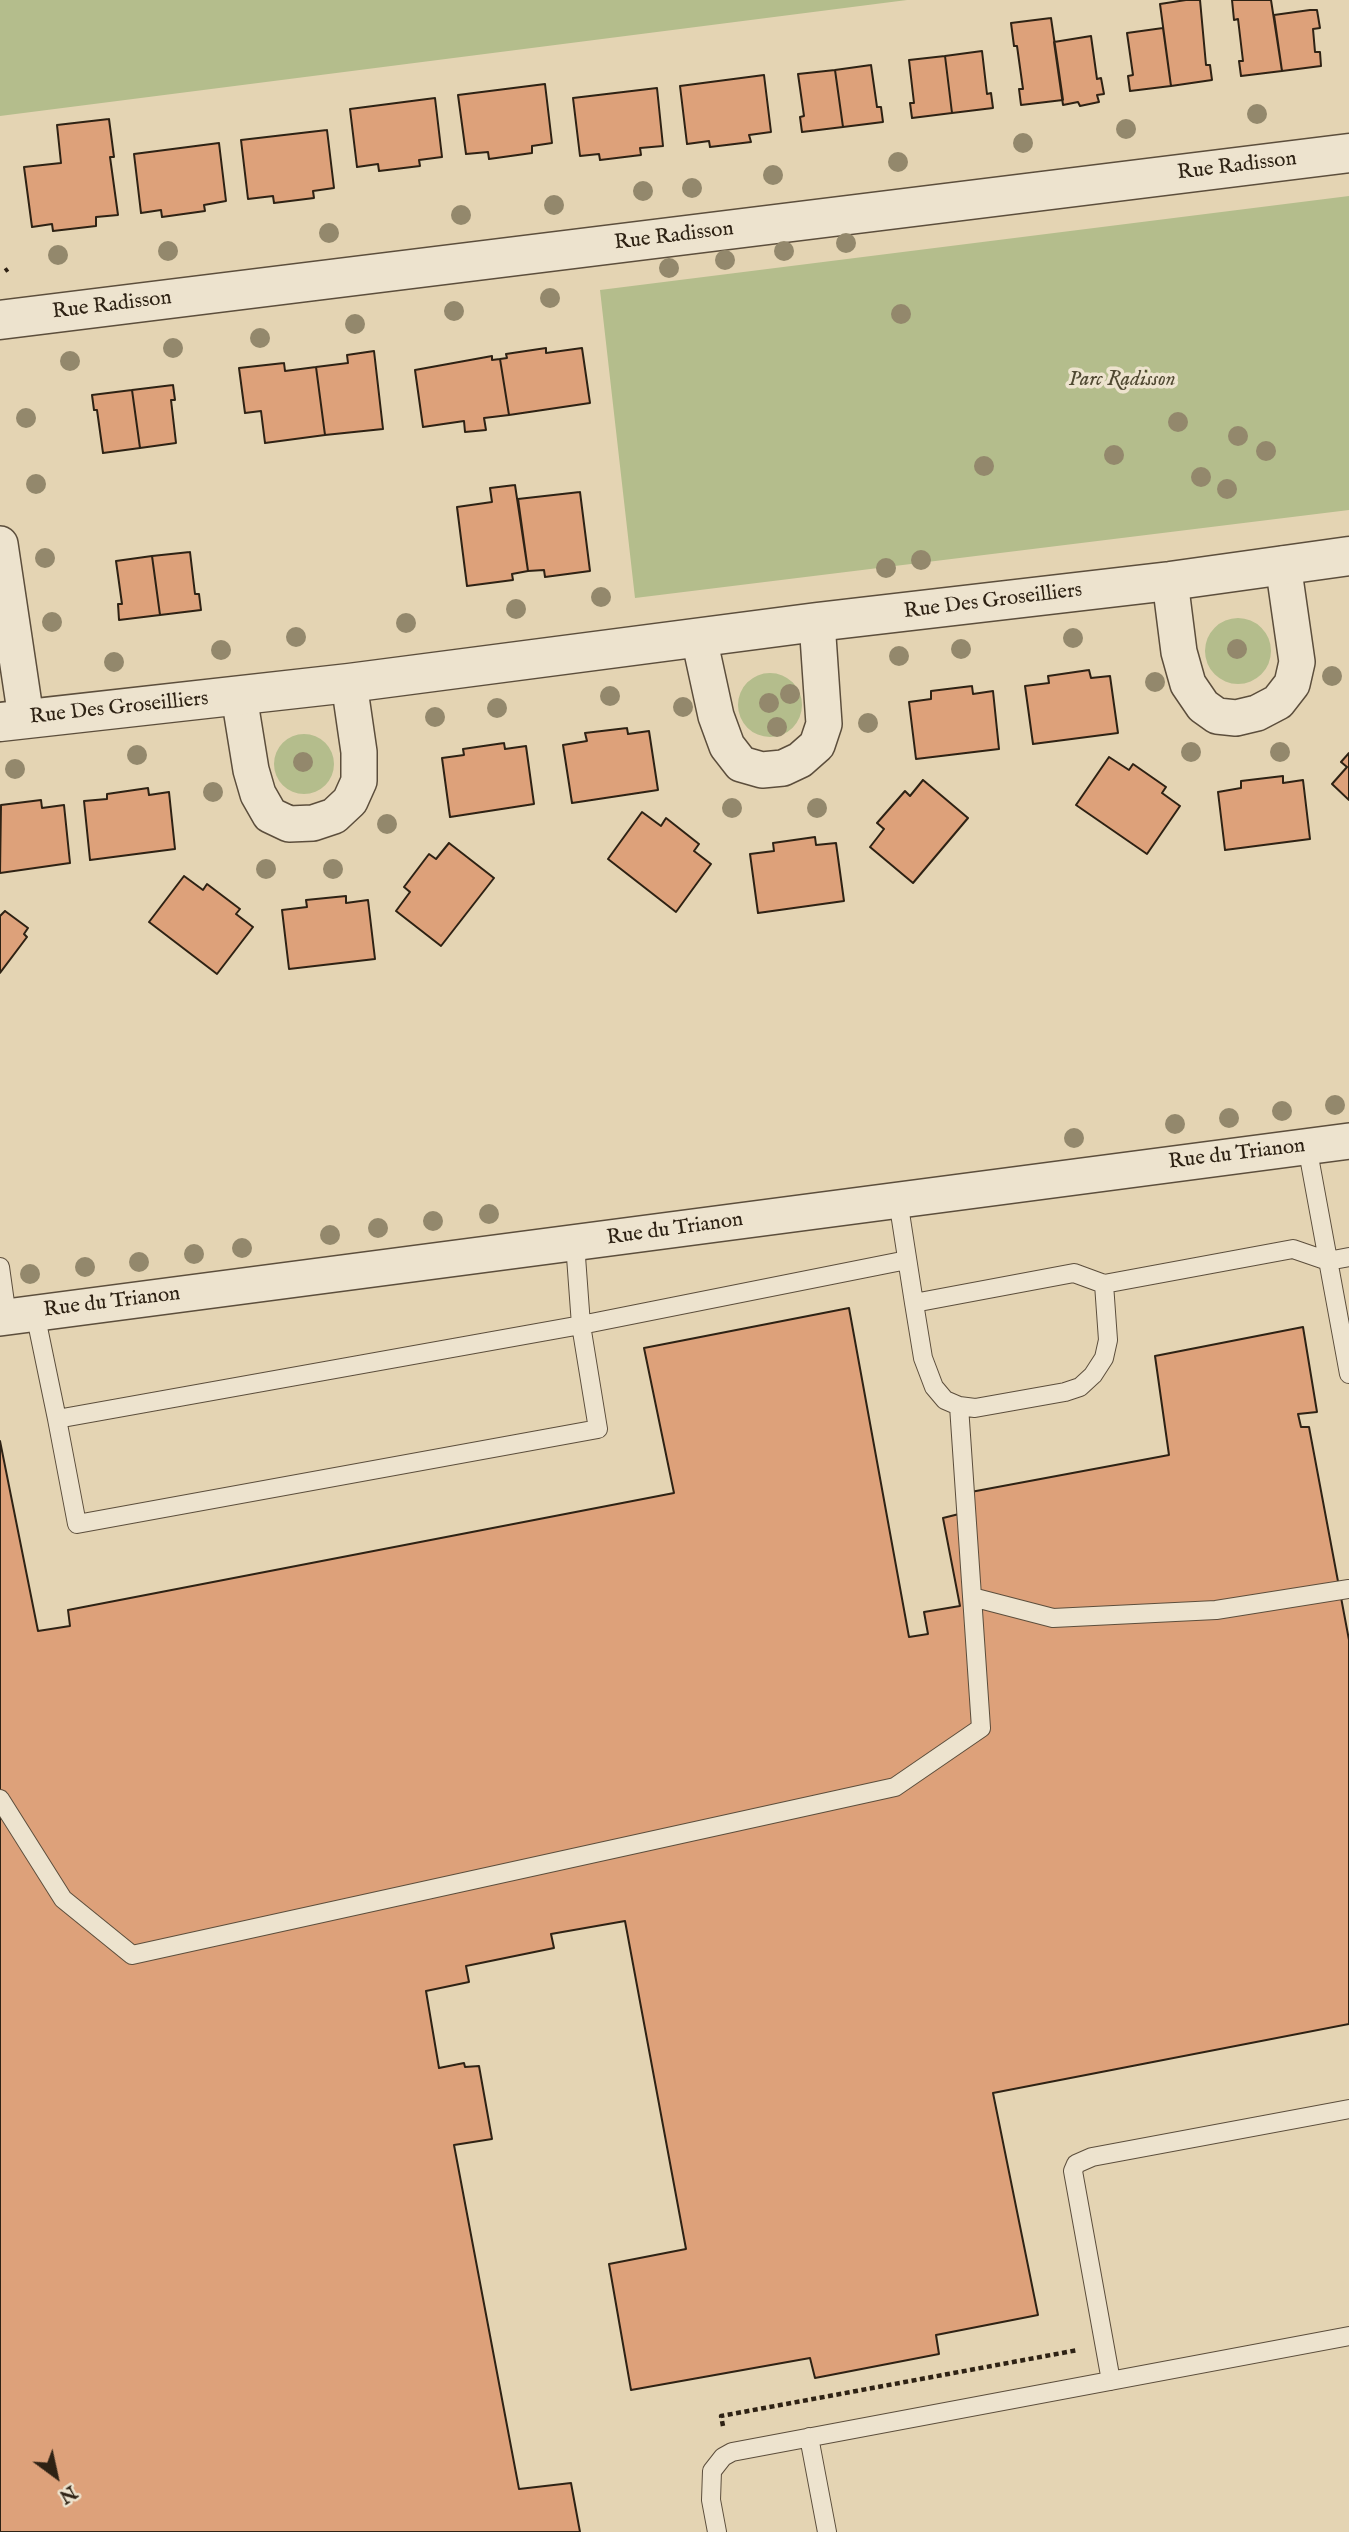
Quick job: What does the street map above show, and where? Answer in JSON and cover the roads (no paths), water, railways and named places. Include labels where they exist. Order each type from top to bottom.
[{"type":"street","name":"Rue Radisson","points":[[0,320],[1349,153]]},
{"type":"street","points":[[0,544],[13,720]]},
{"type":"street","name":"Rue Des Groseilliers","points":[[13,720],[349,683],[817,622],[1170,581],[1349,556]]},
{"type":"street","points":[[1170,581],[1179,652],[1188,684],[1203,706],[1217,716],[1236,718],[1257,713],[1278,702],[1292,684],[1297,662],[1283,564]]},
{"type":"street","points":[[699,638],[716,716],[727,746],[741,764],[762,770],[783,768],[800,760],[817,745],[824,724],[817,622]]},
{"type":"street","name":"Rue Des Groseilliers","points":[[239,696],[251,770],[258,794],[270,815],[289,824],[313,823],[334,816],[350,801],[359,781],[359,752],[349,683]]},
{"type":"street","name":"Rue du Trianon","points":[[14,1316],[1349,1141]]},
{"type":"lane","points":[[1307,1146],[1349,1374]]},
{"type":"lane","points":[[898,1200],[927,1373],[945,1400],[959,1406],[975,1408],[1080,1387],[1093,1375],[1104,1358],[1108,1340],[1104,1283]]},
{"type":"lane","points":[[0,1267],[14,1316],[57,1419],[77,1524],[598,1429],[581,1325],[575,1243]]},
{"type":"lane","points":[[914,1303],[1074,1273],[1104,1283],[1293,1249],[1328,1261],[1349,1257]]},
{"type":"lane","points":[[57,1419],[581,1325],[907,1260]]},
{"type":"lane","points":[[0,1799],[63,1899],[132,1955],[895,1787],[981,1728],[959,1406]]},
{"type":"lane","points":[[972,1597],[1053,1618],[1216,1610],[1349,1589]]},
{"type":"lane","points":[[1111,2381],[1073,2171],[1076,2164],[1092,2157],[1349,2109]]},
{"type":"lane","points":[[717,2532],[712,2471],[717,2463],[732,2452],[1349,2336]]},
{"type":"lane","points":[[809,2437],[827,2532]]},
{"type":"park label","name":"Parc Radisson","points":[[1122,381]]}]
